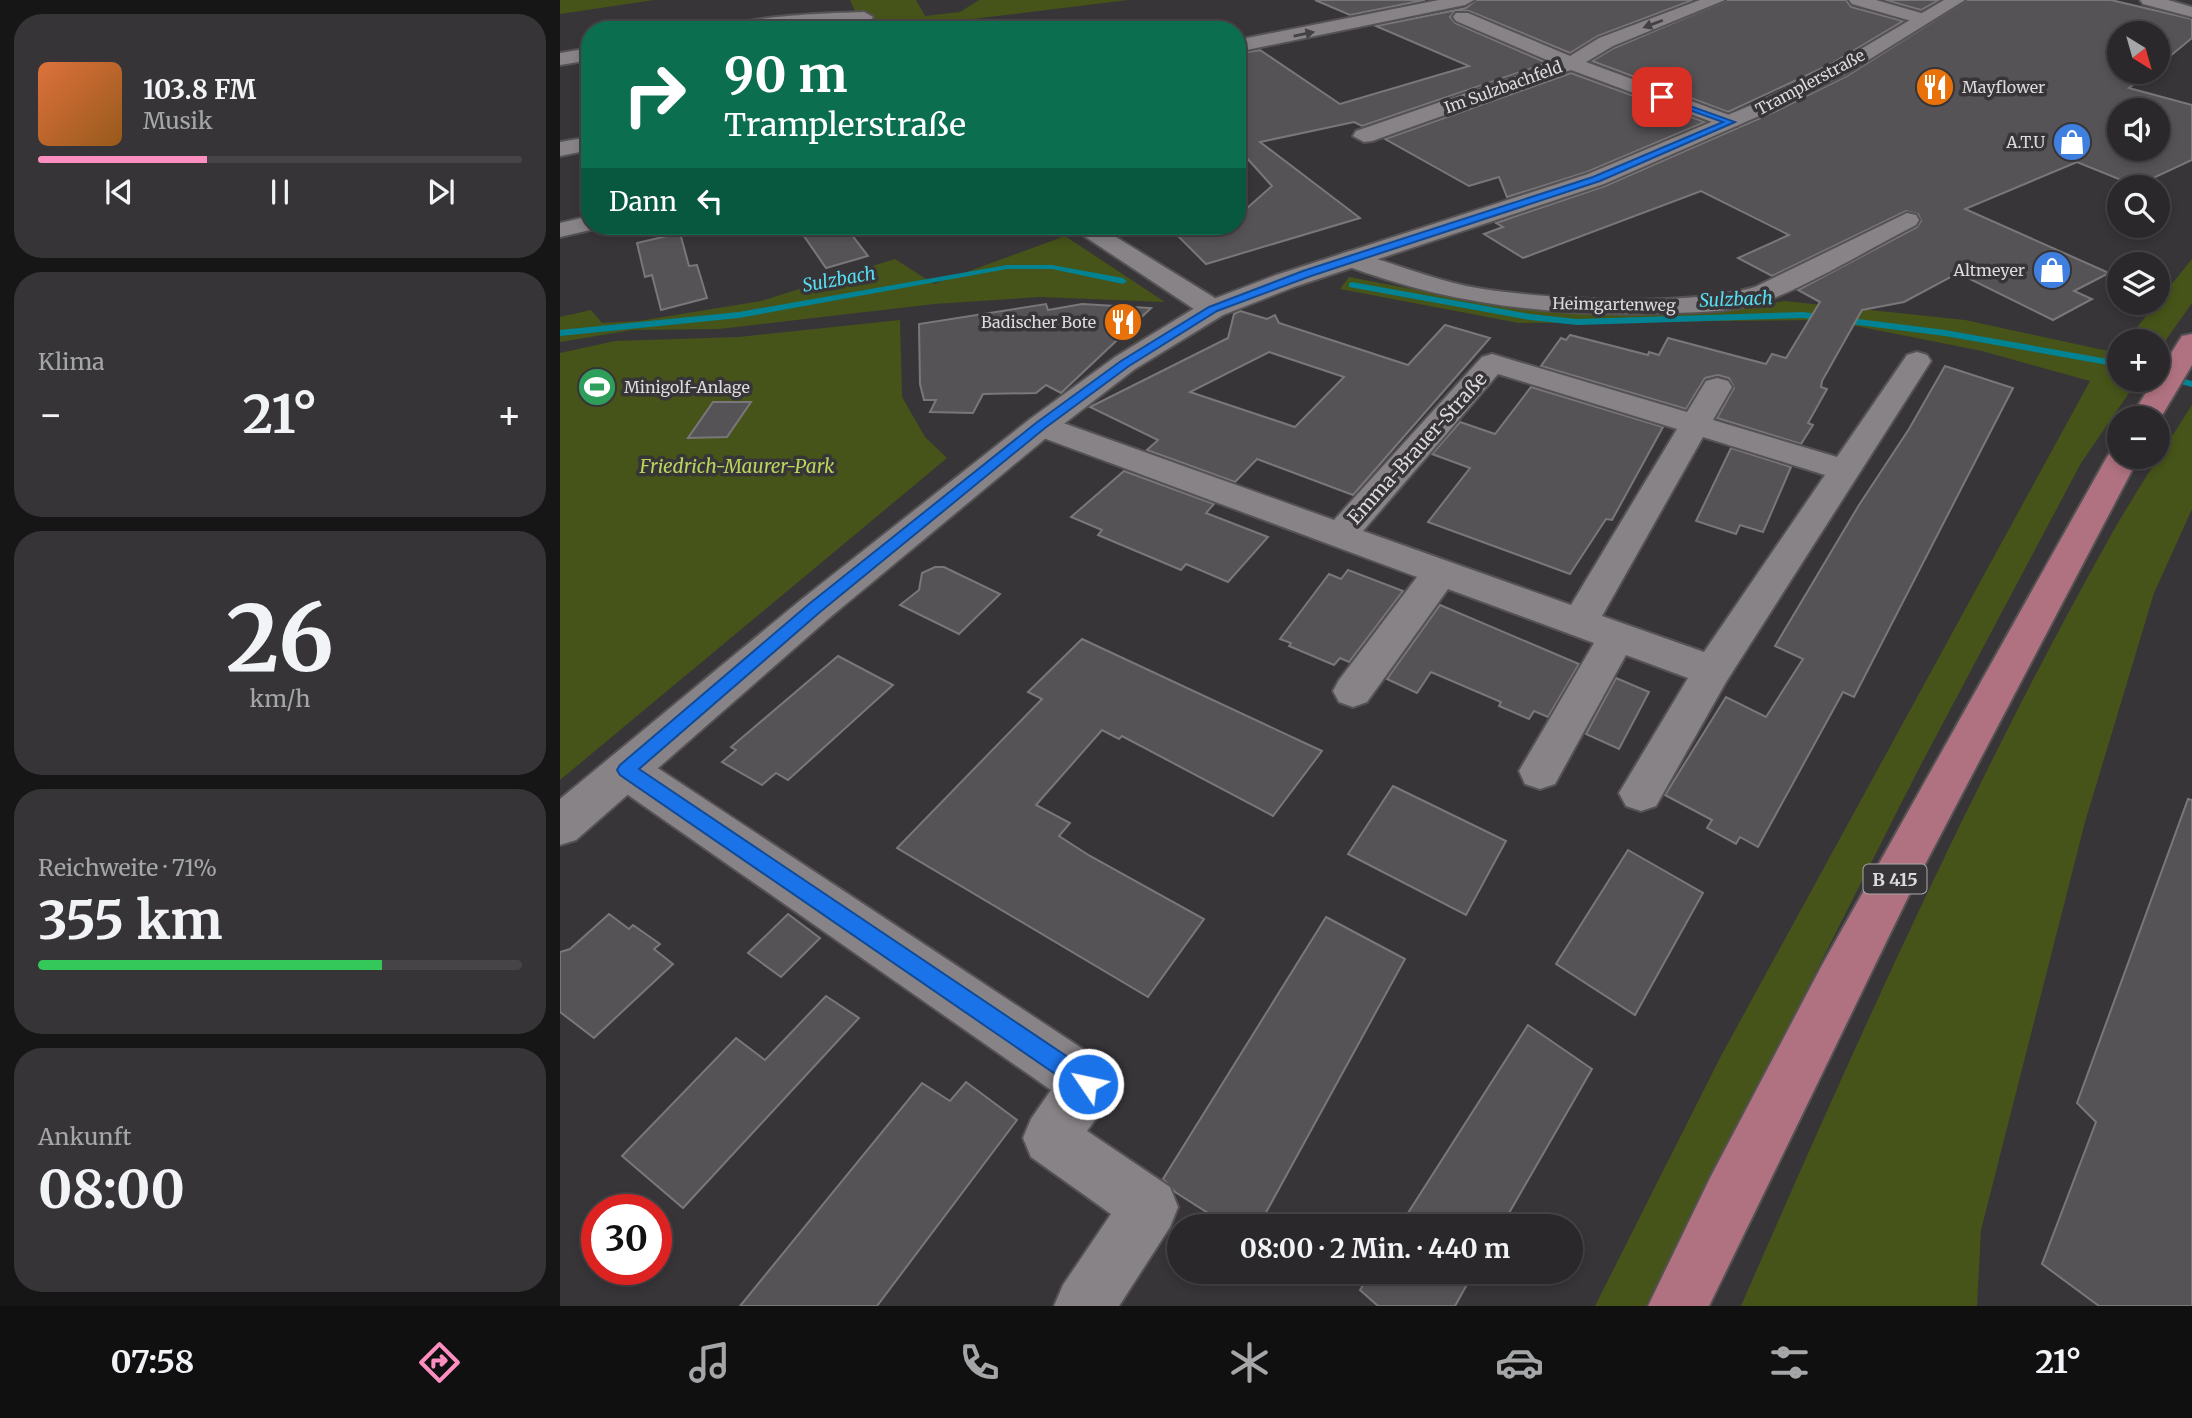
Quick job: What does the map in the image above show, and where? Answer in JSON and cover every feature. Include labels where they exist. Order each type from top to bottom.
[{"type":"main road","points":[[2152,405],[2186,351]]},
{"type":"main road","name":"B 415","points":[[1678,1306],[1758,1139],[1997,684],[2116,469]]},
{"type":"street","name":"Im Sulzbachfeld","points":[[1364,136],[1571,63],[1606,42],[1716,0]]},
{"type":"street","points":[[1857,0],[1922,19]]},
{"type":"street","name":"Tramplerstraße","points":[[560,826],[815,608],[1041,425],[1125,363],[1213,309],[1350,259],[1467,224],[1596,179],[1730,122],[1839,69],[1956,0]]},
{"type":"street","points":[[2149,0],[2192,12]]},
{"type":"street","points":[[1246,45],[1464,9],[1571,63],[1730,122]]},
{"type":"street","points":[[786,21],[865,15]]},
{"type":"street","points":[[560,59],[581,56]]},
{"type":"street","points":[[560,149],[581,145]]},
{"type":"street","name":"Heimgartenweg","points":[[1350,259],[1401,278],[1483,297],[1614,307],[1729,303],[1764,293],[1907,220]]},
{"type":"street","points":[[560,230],[581,225]]},
{"type":"street","points":[[1095,235],[1213,309]]},
{"type":"street","points":[[1641,793],[1712,671],[1917,361]]},
{"type":"street","name":"Emma-Brauer-Straße","points":[[1340,535],[1492,363],[1845,470]]},
{"type":"street","points":[[1580,621],[1717,387]]},
{"type":"street","name":"Emma-Brauer-Straße","points":[[1041,425],[1712,671]]},
{"type":"street","points":[[1353,691],[1440,573]]},
{"type":"street","points":[[1540,771],[1617,636]]},
{"type":"street","points":[[626,770],[1088,1084],[1050,1138],[1150,1207],[1084,1306]]},
{"type":"green space","points":[[560,0],[654,0],[560,14]]},
{"type":"green space","points":[[850,0],[916,0],[925,16],[960,12],[979,0],[1128,0],[956,21],[868,21],[865,13],[856,13]]},
{"type":"green space","points":[[1065,236],[1165,302],[1040,297],[934,304],[719,329],[632,330],[560,342],[560,317],[591,310],[602,323],[639,321],[761,301],[895,259],[934,284]]},
{"type":"green space","points":[[2192,259],[2192,303],[2170,334],[2170,329],[2136,329],[2147,315],[2170,315],[2170,286]]},
{"type":"green space","points":[[1349,277],[1516,309],[1565,311],[1729,308],[1785,301],[1965,320],[2107,351],[2107,392],[2130,392],[2120,406],[2107,406],[2107,425],[2081,463],[1916,774],[1647,1306],[1595,1306],[1721,1056],[2090,381],[1982,351],[1826,320],[1519,323],[1340,289]]},
{"type":"green space","name":"Friedrich-Maurer-Park","points":[[900,320],[902,397],[925,437],[947,458],[560,780],[560,353],[615,341],[739,337]]},
{"type":"green space","points":[[2192,405],[2192,509],[2154,593],[2085,822],[1981,1230],[1977,1306],[1741,1306],[1827,1110],[1963,819],[2111,535],[2151,469],[2170,469],[2170,439]]},
{"type":"building","points":[[1315,0],[1425,0],[1350,15]]},
{"type":"building","points":[[1476,0],[1693,0],[1598,36],[1570,53],[1469,11],[1456,10],[1466,8]]},
{"type":"building","points":[[1727,0],[1846,0],[1851,7],[1903,21],[1831,64],[1728,112],[1592,61],[1614,48]]},
{"type":"building","points":[[1885,0],[1939,0],[1921,10]]},
{"type":"building","points":[[1967,0],[2111,0],[2192,19],[2192,38],[2170,56],[2170,21],[2107,21],[2107,84],[2134,84],[2129,88],[2166,98],[2107,98],[2107,161],[2170,161],[2170,99],[2192,105],[2192,160],[2160,175],[2109,175],[2077,162],[1965,209],[2107,272],[2074,291],[2092,299],[2053,320],[1958,273],[1904,302],[1862,310],[1822,381],[1821,387],[1827,389],[1808,423],[1813,425],[1801,444],[1717,418],[1734,388],[1729,378],[1718,375],[1705,378],[1686,409],[1541,366],[1561,338],[1566,340],[1570,335],[1648,355],[1649,352],[1659,355],[1668,338],[1766,364],[1772,354],[1786,358],[1820,302],[1798,290],[1917,227],[1921,221],[1918,214],[1906,211],[1772,276],[1738,258],[1789,235],[1701,191],[1523,258],[1484,234],[1503,227],[1496,223],[1605,186],[1776,111],[1847,76]]},
{"type":"building","points":[[1456,10],[1450,17],[1455,23],[1547,63],[1362,126],[1354,122],[1260,142],[1360,218],[1206,264],[1177,235],[1246,235],[1246,209],[1272,186],[1246,157],[1246,52],[1260,50],[1340,104],[1469,66],[1376,26]]},
{"type":"building","points":[[1571,73],[1705,122],[1587,172],[1507,197],[1499,177],[1469,186],[1385,139]]},
{"type":"building","points":[[681,235],[689,266],[697,265],[707,298],[661,310],[652,275],[645,277],[637,243]]},
{"type":"building","points":[[803,235],[852,235],[868,256],[826,268]]},
{"type":"building","points":[[1046,304],[1048,310],[1082,304],[1151,308],[1061,393],[1046,385],[1036,393],[983,394],[973,413],[930,412],[936,400],[924,400],[920,384],[919,324]]},
{"type":"building","points":[[1240,311],[1267,319],[1275,315],[1279,323],[1408,365],[1445,325],[1490,338],[1353,495],[1257,459],[1235,482],[1147,450],[1158,440],[1090,407],[1228,338],[1234,314]],"holes":[[[1269,352],[1344,377],[1295,427],[1190,392]]]},
{"type":"building","points":[[1945,366],[2013,388],[1854,697],[1843,692],[1758,847],[1740,837],[1736,844],[1707,828],[1712,820],[1665,795],[1726,697],[1766,717],[1803,659],[1775,646]]},
{"type":"building","points":[[1531,387],[1663,427],[1612,520],[1606,519],[1570,574],[1428,522],[1470,468],[1432,454],[1460,422],[1495,434]]},
{"type":"building","points":[[713,402],[751,402],[727,437],[688,438]]},
{"type":"building","points":[[1731,448],[1791,467],[1763,532],[1740,525],[1736,534],[1696,521]]},
{"type":"building","points":[[1124,471],[1214,504],[1206,513],[1268,537],[1228,582],[1186,564],[1181,570],[1098,535],[1102,530],[1071,517]]},
{"type":"building","points":[[935,567],[944,567],[1000,594],[959,634],[900,605],[919,590],[922,573]]},
{"type":"building","points":[[1348,570],[1403,591],[1349,662],[1340,658],[1334,665],[1289,646],[1291,643],[1280,639],[1329,574],[1341,579]]},
{"type":"building","points":[[1440,605],[1579,664],[1548,717],[1534,711],[1529,719],[1499,706],[1501,702],[1431,672],[1417,693],[1387,679]]},
{"type":"building","points":[[1082,639],[1322,751],[1273,816],[1122,736],[1119,739],[1102,730],[1036,805],[1070,823],[1059,836],[1204,919],[1148,997],[897,848],[1042,699],[1028,692]]},
{"type":"building","points":[[838,656],[893,685],[788,780],[776,773],[762,785],[722,762],[736,750],[731,747]]},
{"type":"building","points":[[1616,678],[1649,692],[1619,749],[1586,734]]},
{"type":"building","points":[[1393,786],[1506,841],[1466,915],[1348,854]]},
{"type":"building","points":[[2188,799],[2192,800],[2192,1306],[2099,1306],[2042,1264],[2096,1122],[2077,1103]]},
{"type":"building","points":[[1628,850],[1703,893],[1635,1015],[1556,964]]},
{"type":"building","points":[[609,914],[629,929],[633,925],[660,944],[654,949],[673,964],[594,1038],[560,1012],[560,952],[570,949]]},
{"type":"building","points":[[788,914],[820,938],[781,977],[748,953]]},
{"type":"building","points":[[1326,917],[1405,959],[1265,1214],[1210,1214],[1175,1192],[1163,1179]]},
{"type":"building","points":[[826,996],[859,1018],[683,1208],[672,1199],[672,1194],[667,1194],[622,1156],[736,1038],[765,1060]]},
{"type":"building","points":[[1528,1025],[1592,1069],[1508,1214],[1407,1214]]},
{"type":"building","points":[[966,1082],[1017,1120],[877,1306],[740,1306],[922,1083],[950,1101]]},
{"type":"building","points":[[1364,1284],[1467,1284],[1455,1306],[1378,1306],[1360,1290]]},
{"type":"waterway","name":"Sulzbach","points":[[560,333],[739,315],[1007,267],[1052,267],[1123,281]]},
{"type":"waterway","name":"Sulzbach","points":[[1352,285],[1530,317],[1577,322],[1803,315],[1945,333],[2107,362]]},
{"type":"waterway","name":"Sulzbach","points":[[2170,378],[2192,384]]},
{"type":"place","name":"Mayflower","points":[[1935,87]]},
{"type":"place","name":"A.T.U","points":[[2072,142]]},
{"type":"place","name":"Altmeyer","points":[[2052,270]]},
{"type":"place","name":"Badischer Bote","points":[[1123,322]]},
{"type":"place","name":"Minigolf-Anlage","points":[[597,387]]},
{"type":"route","points":[[1088,1084],[626,770],[815,608],[1041,425],[1125,363],[1213,309],[1285,281],[1467,224],[1596,179],[1730,122],[1662,97]]}]
